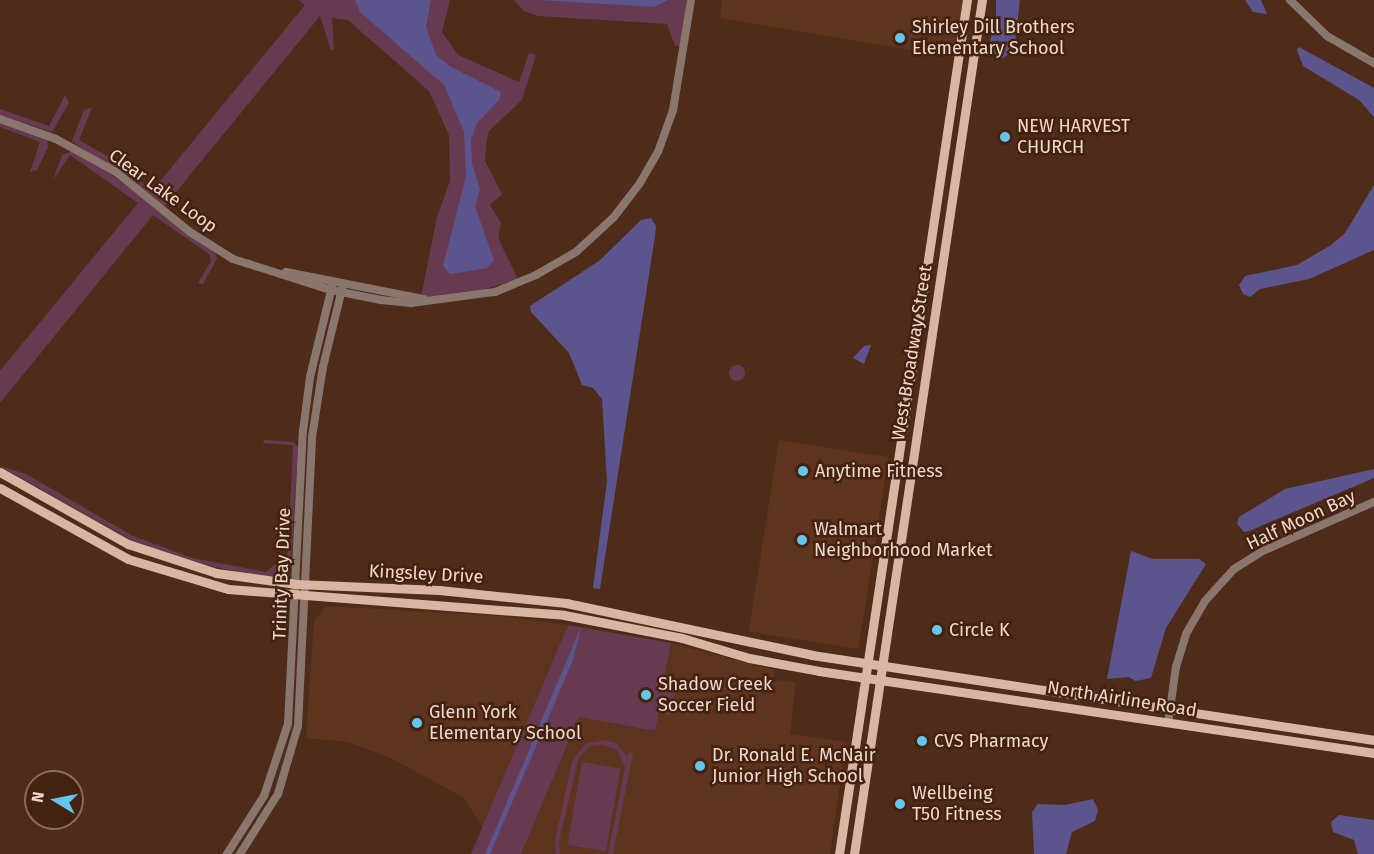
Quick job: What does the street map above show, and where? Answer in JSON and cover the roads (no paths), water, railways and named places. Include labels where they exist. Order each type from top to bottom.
[{"type":"main road","name":"West Broadway Street","points":[[839,854],[967,0]]},
{"type":"main road","name":"West Broadway Street","points":[[854,854],[982,0]]},
{"type":"main road","name":"Kingsley Drive","points":[[0,472],[108,533],[159,555],[216,573],[296,584],[483,593],[566,603],[685,626],[781,650],[868,664]]},
{"type":"main road","name":"Kingsley Drive","points":[[0,488],[128,559],[208,584],[300,597],[482,607],[564,615],[682,638],[768,662],[866,677]]},
{"type":"main road","points":[[482,607],[483,593]]},
{"type":"main road","points":[[564,615],[566,603]]},
{"type":"main road","points":[[682,638],[685,626]]},
{"type":"main road","name":"North Airline Road","points":[[868,664],[1374,740]]},
{"type":"main road","name":"North Airline Road","points":[[866,677],[1374,753]]},
{"type":"main road","points":[[1051,705],[1052,691]]},
{"type":"main road","points":[[857,732],[857,768],[866,774]]},
{"type":"street","name":"Clear Lake Loop","points":[[0,119],[64,143],[116,172],[190,232],[233,259],[396,302],[495,292],[557,263],[598,234],[635,191],[658,152],[673,110],[691,0]]},
{"type":"street","points":[[1290,0],[1327,36],[1374,63]]},
{"type":"street","name":"Trinity Bay Drive","points":[[240,854],[270,808],[291,755],[302,697],[300,597],[296,584],[305,409],[332,286]]},
{"type":"street","name":"Trinity Bay Drive","points":[[227,854],[264,796],[282,749],[291,705],[300,597],[306,584],[312,437],[322,368],[342,289]]},
{"type":"street","name":"Half Moon Bay","points":[[1168,723],[1176,667],[1186,634],[1205,601],[1234,569],[1265,550],[1374,502]]},
{"type":"place","name":"Shirley Dill Brothers Elementary School","points":[[900,38]]},
{"type":"place","name":"NEW HARVEST CHURCH","points":[[1005,137]]},
{"type":"place","name":"Anytime Fitness","points":[[803,471]]},
{"type":"place","name":"Walmart Neighborhood Market","points":[[802,540]]},
{"type":"place","name":"Circle K","points":[[937,630]]},
{"type":"place","name":"Shadow Creek Soccer Field","points":[[646,695]]},
{"type":"place","name":"Glenn York Elementary School","points":[[417,723]]},
{"type":"place","name":"CVS Pharmacy","points":[[922,741]]},
{"type":"place","name":"Dr. Ronald E. McNair Junior High School","points":[[700,766]]},
{"type":"place","name":"Wellbeing T50 Fitness","points":[[900,804]]}]
